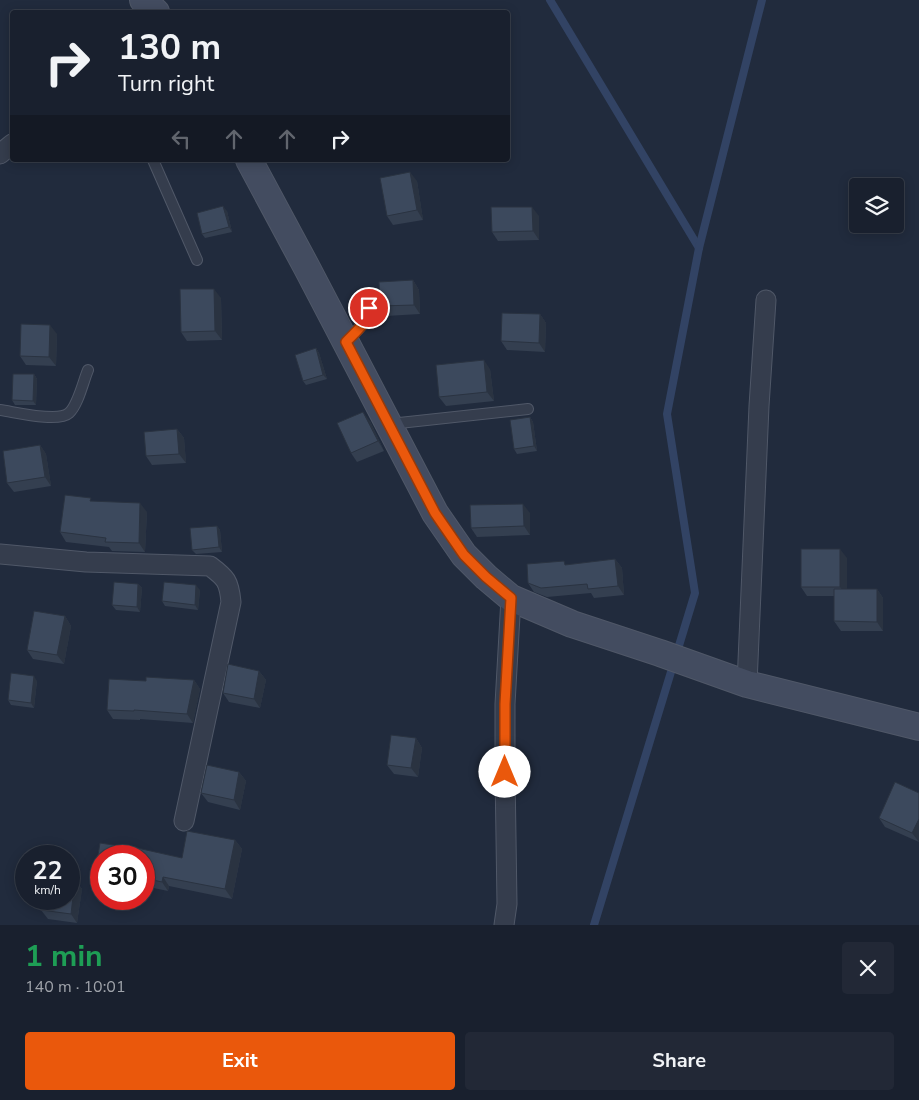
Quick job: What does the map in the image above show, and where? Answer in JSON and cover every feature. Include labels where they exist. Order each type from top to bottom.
[{"type":"street","points":[[143,0],[154,10]]},
{"type":"street","points":[[0,154],[10,146]]},
{"type":"street","points":[[250,162],[435,513],[464,555],[486,577],[511,598],[572,624],[696,667],[747,684],[919,727]]},
{"type":"street","points":[[747,684],[759,406],[766,300]]},
{"type":"street","points":[[0,554],[86,562],[210,566],[222,575],[230,588],[230,602],[184,821]]},
{"type":"street","points":[[504,925],[507,904],[505,704],[511,598]]},
{"type":"lane","points":[[153,162],[197,260]]},
{"type":"lane","points":[[346,342],[369,314],[365,296]]},
{"type":"lane","points":[[0,410],[42,417],[60,417],[68,414],[74,407],[88,370]]},
{"type":"lane","points":[[389,425],[528,408]]},
{"type":"building","points":[[410,172],[417,210],[387,216],[380,178]]},
{"type":"building","points":[[223,206],[229,227],[202,234],[197,213]]},
{"type":"building","points":[[491,207],[532,207],[533,231],[492,232]]},
{"type":"building","points":[[413,280],[414,305],[380,306],[379,282]]},
{"type":"building","points":[[180,289],[214,289],[215,331],[181,332]]},
{"type":"building","points":[[502,313],[540,314],[539,343],[501,341]]},
{"type":"building","points":[[21,324],[50,325],[49,357],[20,356]]},
{"type":"building","points":[[316,348],[323,375],[303,381],[295,355]]},
{"type":"building","points":[[484,360],[487,392],[439,397],[436,365]]},
{"type":"building","points":[[13,374],[34,374],[33,401],[12,400]]},
{"type":"building","points":[[363,412],[378,441],[351,453],[337,423]]},
{"type":"building","points":[[530,417],[534,446],[514,449],[510,420]]},
{"type":"building","points":[[177,429],[179,454],[146,456],[144,432]]},
{"type":"building","points":[[40,445],[45,477],[7,483],[3,451]]},
{"type":"building","points":[[65,495],[91,498],[90,501],[140,503],[139,543],[105,542],[106,538],[60,532]]},
{"type":"building","points":[[523,504],[524,526],[471,528],[470,505]]},
{"type":"building","points":[[217,526],[219,547],[192,550],[190,528]]},
{"type":"building","points":[[801,549],[840,549],[840,587],[801,587]]},
{"type":"building","points":[[615,559],[618,586],[588,589],[587,584],[541,588],[528,583],[527,564],[564,561],[565,565]]},
{"type":"building","points":[[114,582],[138,584],[137,607],[112,605]]},
{"type":"building","points":[[164,582],[196,585],[195,605],[162,601]]},
{"type":"building","points":[[834,589],[877,589],[877,622],[834,621]]},
{"type":"building","points":[[34,611],[65,616],[57,655],[27,650]]},
{"type":"building","points":[[228,664],[259,671],[254,699],[223,693]]},
{"type":"building","points":[[11,673],[34,676],[31,703],[8,700]]},
{"type":"building","points":[[146,677],[194,680],[187,714],[107,710],[109,679],[146,681]]},
{"type":"building","points":[[391,735],[416,738],[411,768],[387,765]]},
{"type":"building","points":[[207,765],[239,772],[234,800],[201,793]]},
{"type":"building","points":[[895,782],[919,793],[919,819],[912,833],[879,818]]},
{"type":"building","points":[[187,831],[235,840],[225,889],[163,877],[162,882],[155,880],[155,852],[182,858]]},
{"type":"building","points":[[41,910],[71,910],[71,914]]},
{"type":"waterway","points":[[550,0],[699,248]]},
{"type":"waterway","points":[[594,925],[695,593],[667,414],[699,248],[762,0]]},
{"type":"route","points":[[369,308],[366,320],[346,342],[435,513],[464,555],[511,598],[505,704],[505,772]]}]
